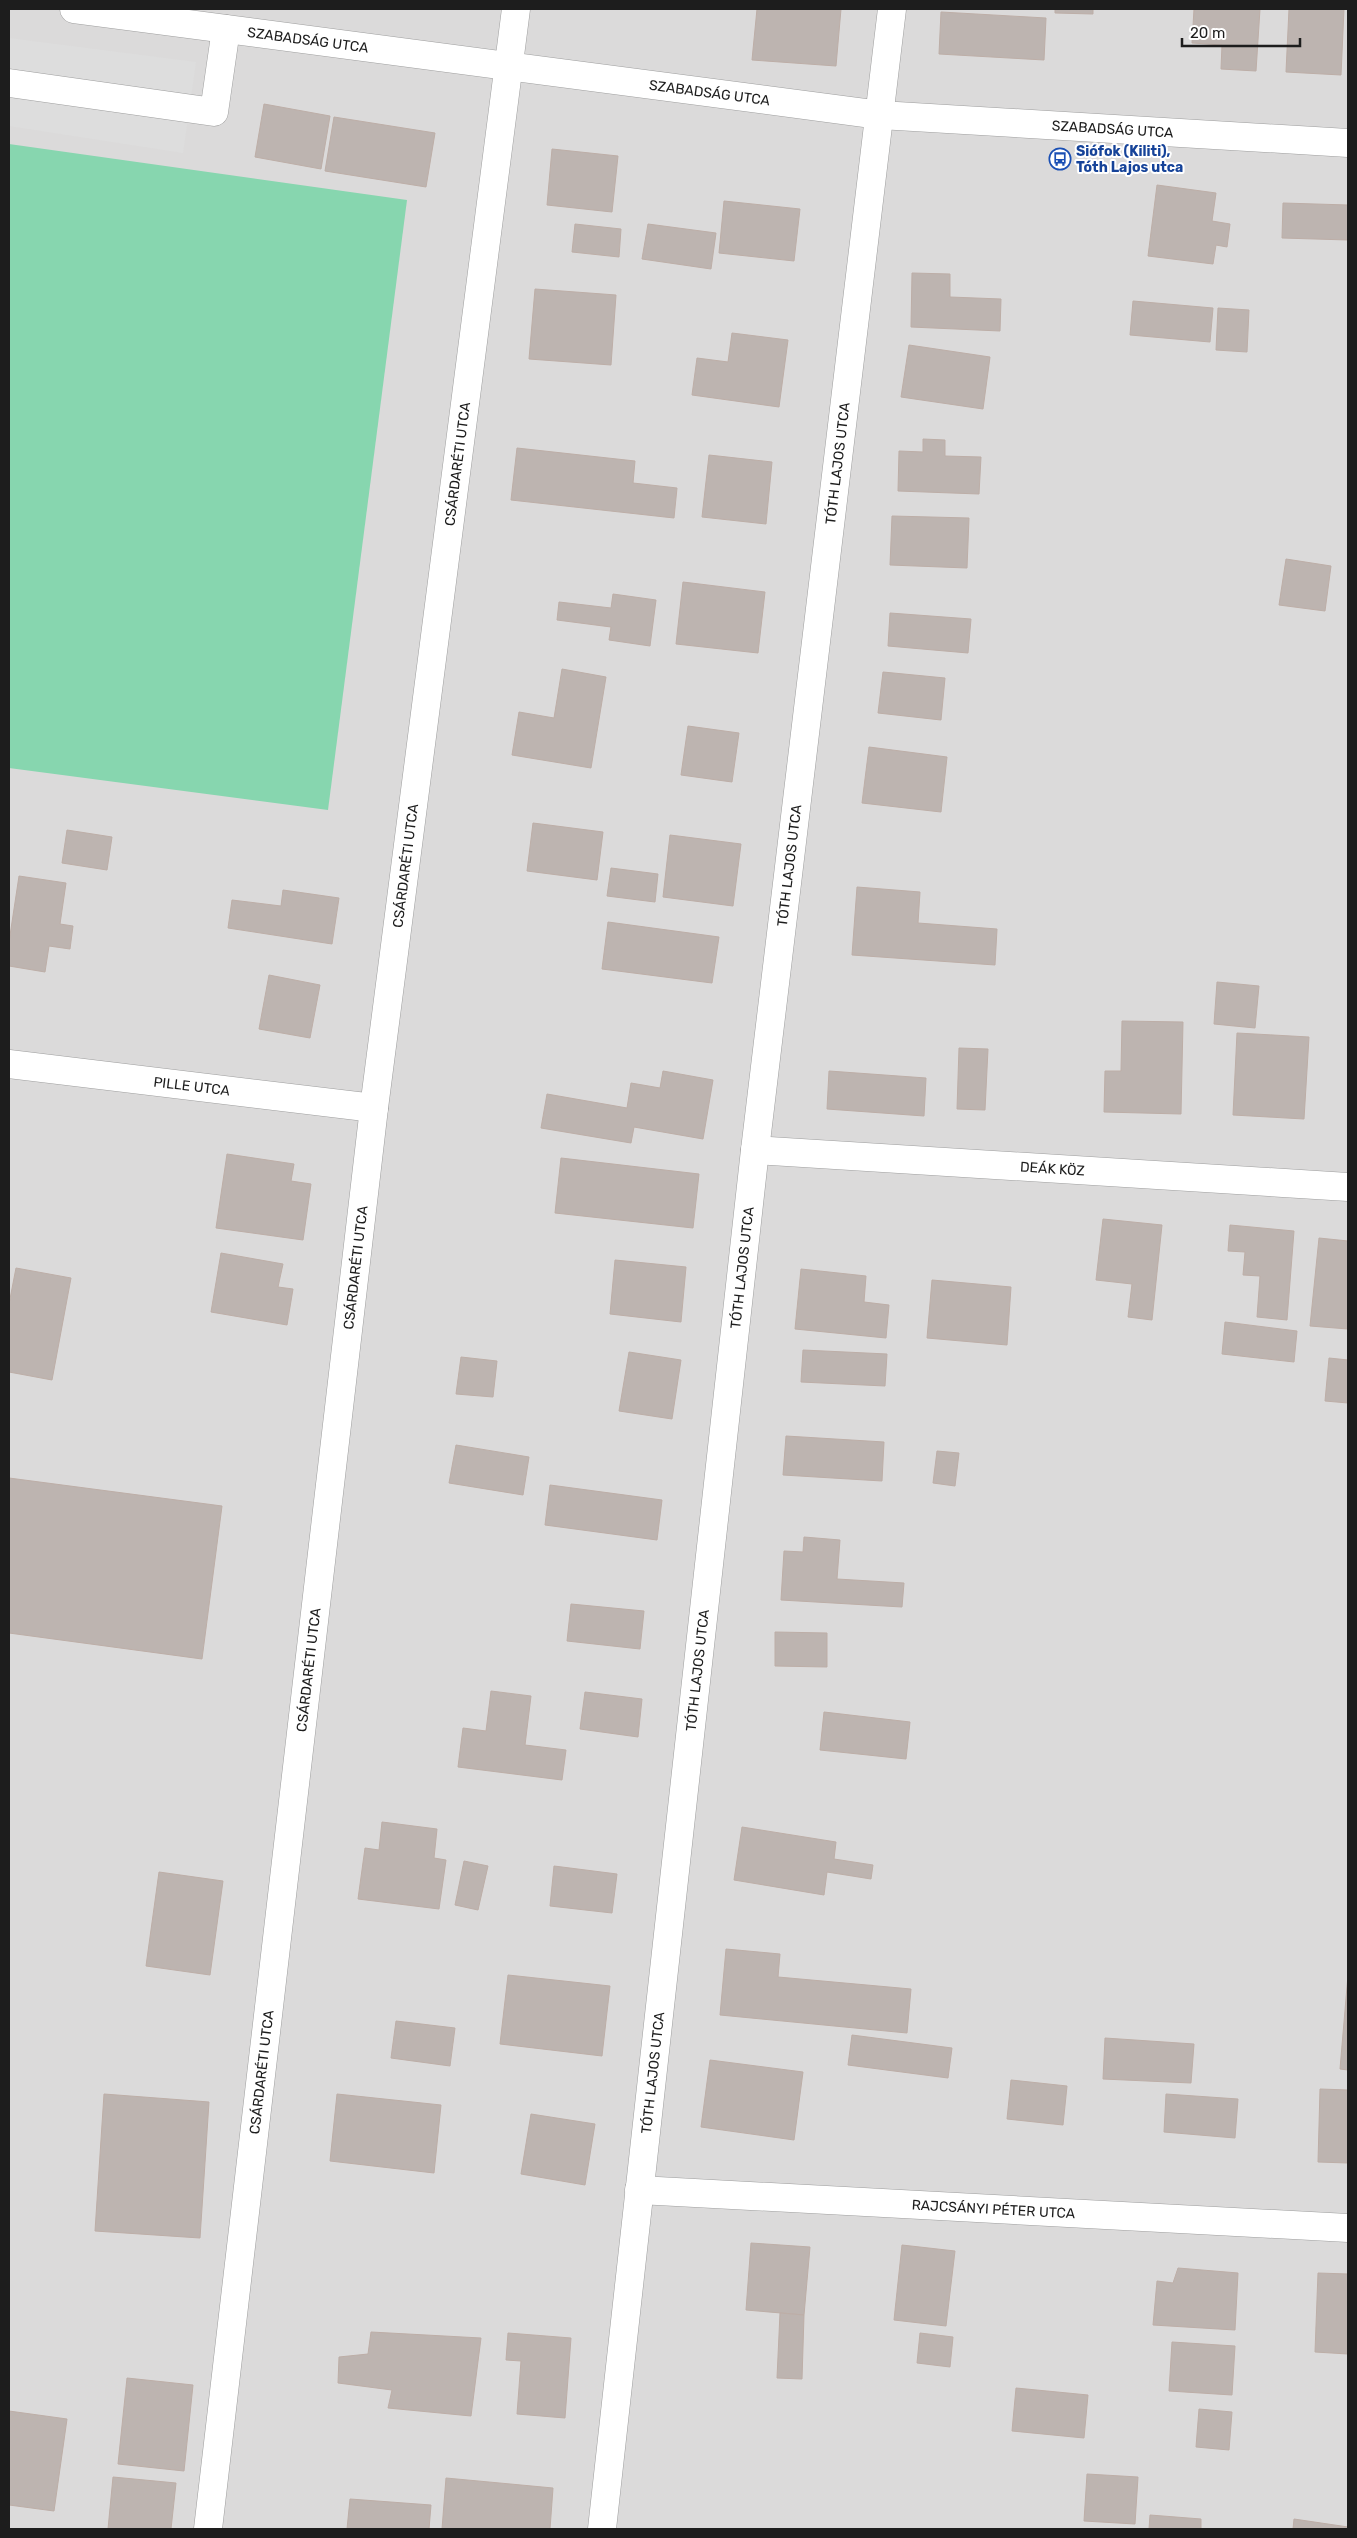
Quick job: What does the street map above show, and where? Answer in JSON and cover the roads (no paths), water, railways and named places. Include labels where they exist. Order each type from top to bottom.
[{"type":"street","name":"SZABADSÁG UTCA","points":[[74,9],[190,16],[226,29],[880,115],[1348,143]]},
{"type":"street","name":"CSÁRDARÉTI UTCA","points":[[208,2529],[374,1108],[516,9]]},
{"type":"street","name":"TÓTH LAJOS UTCA","points":[[602,2529],[755,1150],[892,9]]},
{"type":"street","points":[[9,83],[214,112],[226,29]]},
{"type":"street","name":"PILLE UTCA","points":[[9,1064],[374,1108]]},
{"type":"street","name":"DEÁK KÖZ","points":[[755,1150],[1348,1187]]},
{"type":"street","name":"RAJCSÁNYI PÉTER UTCA","points":[[640,2190],[1348,2228]]},
{"type":"place","name":"Siófok (Kiliti), Tóth Lajos utca","points":[[1060,159]]}]
